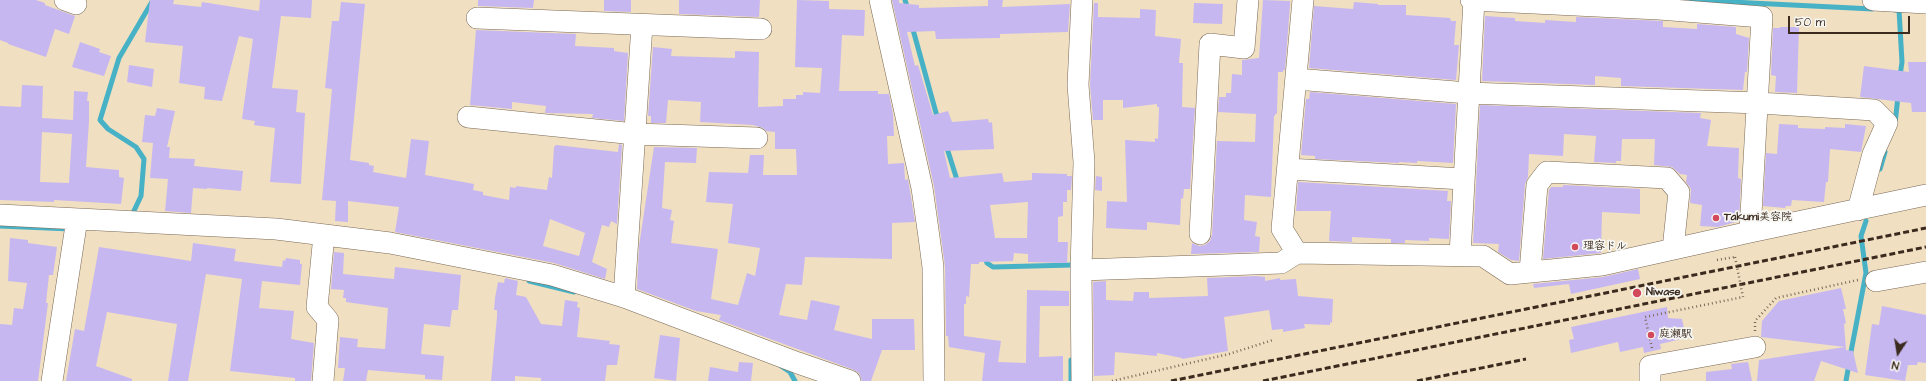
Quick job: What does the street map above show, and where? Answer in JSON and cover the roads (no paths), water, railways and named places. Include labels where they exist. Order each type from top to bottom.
[{"type":"street","points":[[880,0],[922,188],[929,237],[932,267],[934,381]]},
{"type":"street","points":[[1082,0],[1078,85],[1084,162],[1081,270],[1082,381]]},
{"type":"street","points":[[1200,234],[1210,44],[1244,48],[1248,0]]},
{"type":"street","points":[[1297,253],[1282,229],[1303,0]]},
{"type":"street","points":[[1460,255],[1473,0],[1660,4],[1762,17],[1759,103],[1750,232]]},
{"type":"street","points":[[1873,0],[1926,3]]},
{"type":"street","points":[[477,18],[761,29]]},
{"type":"street","points":[[624,297],[642,25]]},
{"type":"street","points":[[1296,79],[1468,93],[1759,103],[1874,110],[1887,123],[1873,154],[1858,210]]},
{"type":"street","points":[[468,117],[635,134],[757,138]]},
{"type":"street","points":[[1288,169],[1463,179]]},
{"type":"street","points":[[1530,272],[1537,185],[1547,172],[1667,178],[1679,192],[1673,249]]},
{"type":"street","points":[[1081,270],[1281,263],[1297,253],[1483,256],[1510,274],[1602,265],[1750,232],[1926,196]]},
{"type":"street","points":[[0,215],[76,226],[129,221],[276,229],[323,240],[390,243],[552,275],[624,297],[798,364],[850,381]]},
{"type":"street","points":[[52,381],[76,226]]},
{"type":"street","points":[[323,240],[317,308],[328,320],[323,381]]},
{"type":"street","points":[[1867,280],[1926,272]]},
{"type":"street","points":[[1652,375],[1755,347]]},
{"type":"waterway","points":[[131,217],[141,196],[144,159],[136,147],[108,129],[100,120],[119,58],[153,0]]},
{"type":"waterway","points":[[905,0],[908,10]]},
{"type":"waterway","points":[[1691,0],[1873,9]]},
{"type":"waterway","points":[[1895,10],[1899,10],[1902,62],[1900,76]]},
{"type":"waterway","points":[[912,26],[938,120]]},
{"type":"waterway","points":[[1895,124],[1898,96]]},
{"type":"waterway","points":[[946,145],[958,183]]},
{"type":"waterway","points":[[1880,169],[1885,152]]},
{"type":"waterway","points":[[1850,357],[1866,273],[1861,236],[1866,221]]},
{"type":"waterway","points":[[0,226],[71,229]]},
{"type":"waterway","points":[[985,256],[987,263],[993,267],[1073,265]]},
{"type":"waterway","points":[[529,281],[574,292]]},
{"type":"waterway","points":[[1071,360],[1071,381]]},
{"type":"waterway","points":[[1846,381],[1849,364]]},
{"type":"waterway","points":[[781,366],[790,372],[795,381]]},
{"type":"railway","points":[[1171,381],[1926,228]]},
{"type":"railway","points":[[1263,381],[1926,247]]},
{"type":"railway","points":[[1417,381],[1526,359]]},
{"type":"place","name":"Takumi美容院","points":[[1716,218]]},
{"type":"place","name":"理容ドル","points":[[1575,247]]},
{"type":"place","name":"Niwase","points":[[1637,293]]},
{"type":"place","name":"庭瀬駅","points":[[1651,335]]}]
